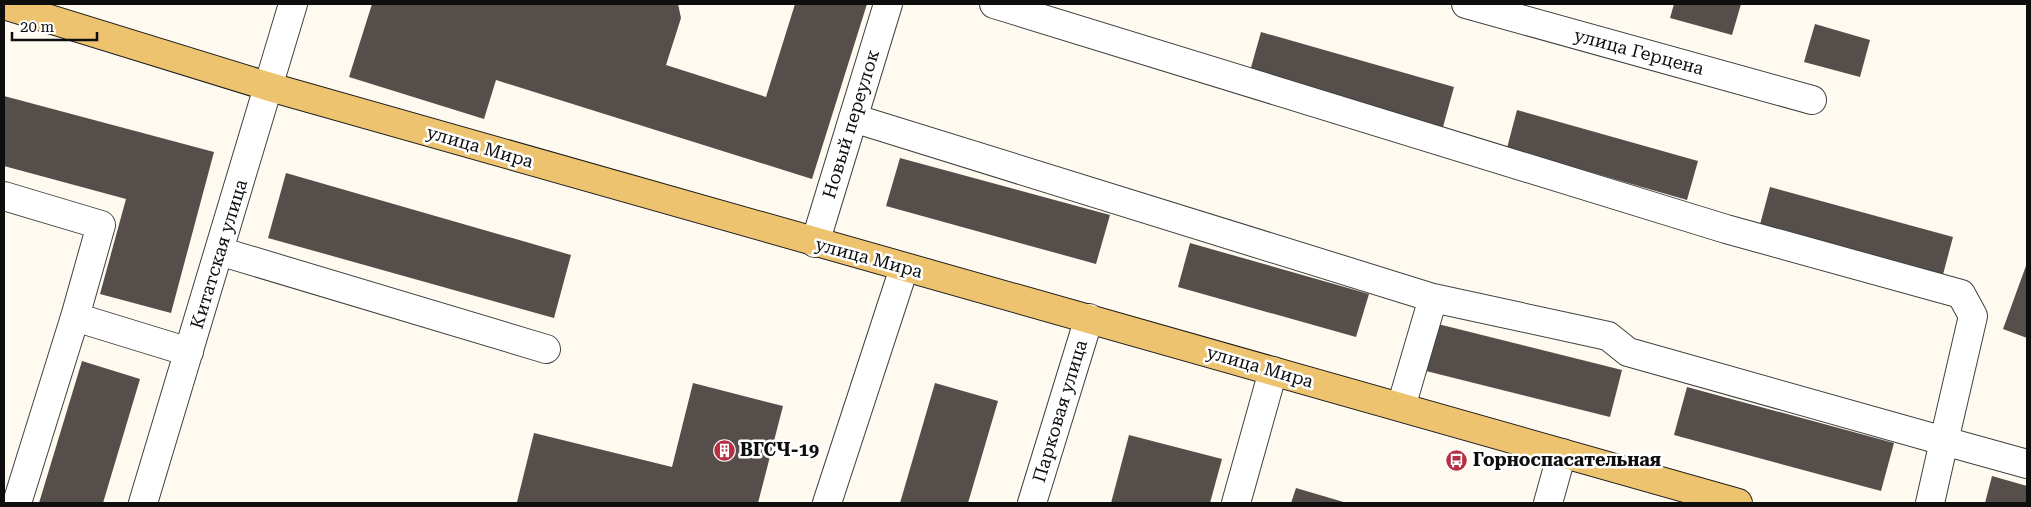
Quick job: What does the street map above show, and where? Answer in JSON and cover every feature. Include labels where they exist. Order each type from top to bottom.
[{"type":"main road","name":"улица Мира","points":[[4,5],[270,87],[1738,503]]},
{"type":"street","name":"Китатская улица","points":[[143,503],[270,87],[293,4]]},
{"type":"street","name":"Новый переулок","points":[[815,243],[888,4]]},
{"type":"street","points":[[994,4],[1726,229],[1961,294],[1974,316],[1930,503]]},
{"type":"street","name":"улица Герцена","points":[[1466,4],[1812,100]]},
{"type":"street","points":[[853,118],[1432,298],[1608,336],[1628,352],[2027,464]]},
{"type":"street","points":[[4,196],[101,225],[75,317],[17,503]]},
{"type":"street","points":[[220,251],[546,349]]},
{"type":"street","points":[[827,503],[904,268]]},
{"type":"street","points":[[1401,407],[1432,298]]},
{"type":"street","points":[[75,317],[188,352]]},
{"type":"street","name":"Парковая улица","points":[[1032,503],[1089,318]]},
{"type":"street","points":[[1236,503],[1273,371]]},
{"type":"street","points":[[1548,503],[1562,453]]},
{"type":"building","points":[[372,4],[678,4],[681,18],[666,65],[766,97],[795,4],[867,4],[812,179],[496,80],[484,119],[349,77]]},
{"type":"building","points":[[1674,4],[1741,4],[1732,35],[1670,18]]},
{"type":"building","points":[[1815,24],[1870,40],[1860,77],[1804,62]]},
{"type":"building","points":[[1261,32],[1454,87],[1443,127],[1250,71]]},
{"type":"building","points":[[4,96],[214,152],[171,313],[100,294],[126,199],[4,166]]},
{"type":"building","points":[[1517,110],[1698,161],[1687,200],[1507,148]]},
{"type":"building","points":[[900,158],[1110,215],[1096,264],[886,206]]},
{"type":"building","points":[[286,173],[571,255],[554,318],[268,238]]},
{"type":"building","points":[[1770,187],[1953,237],[1941,282],[1758,232]]},
{"type":"building","points":[[1190,243],[1369,294],[1356,337],[1178,287]]},
{"type":"building","points":[[2027,263],[2027,338],[2003,329]]},
{"type":"building","points":[[1434,323],[1622,370],[1610,417],[1422,370]]},
{"type":"building","points":[[82,361],[140,379],[103,503],[39,503]]},
{"type":"building","name":"ВГСЧ-19","points":[[693,383],[783,406],[758,503],[517,502],[534,433],[672,467]]},
{"type":"building","points":[[935,383],[998,401],[968,503],[900,503]]},
{"type":"building","points":[[1687,387],[1894,443],[1881,491],[1674,435]]},
{"type":"building","points":[[1129,435],[1222,459],[1210,503],[1111,503]]},
{"type":"building","points":[[1992,476],[2027,486],[2027,503],[1985,503]]},
{"type":"building","points":[[1296,488],[1347,503],[1291,503]]},
{"type":"place","name":"ВГСЧ-19","points":[[724,450]]},
{"type":"place","name":"Горноспасательная","points":[[1457,460]]}]
